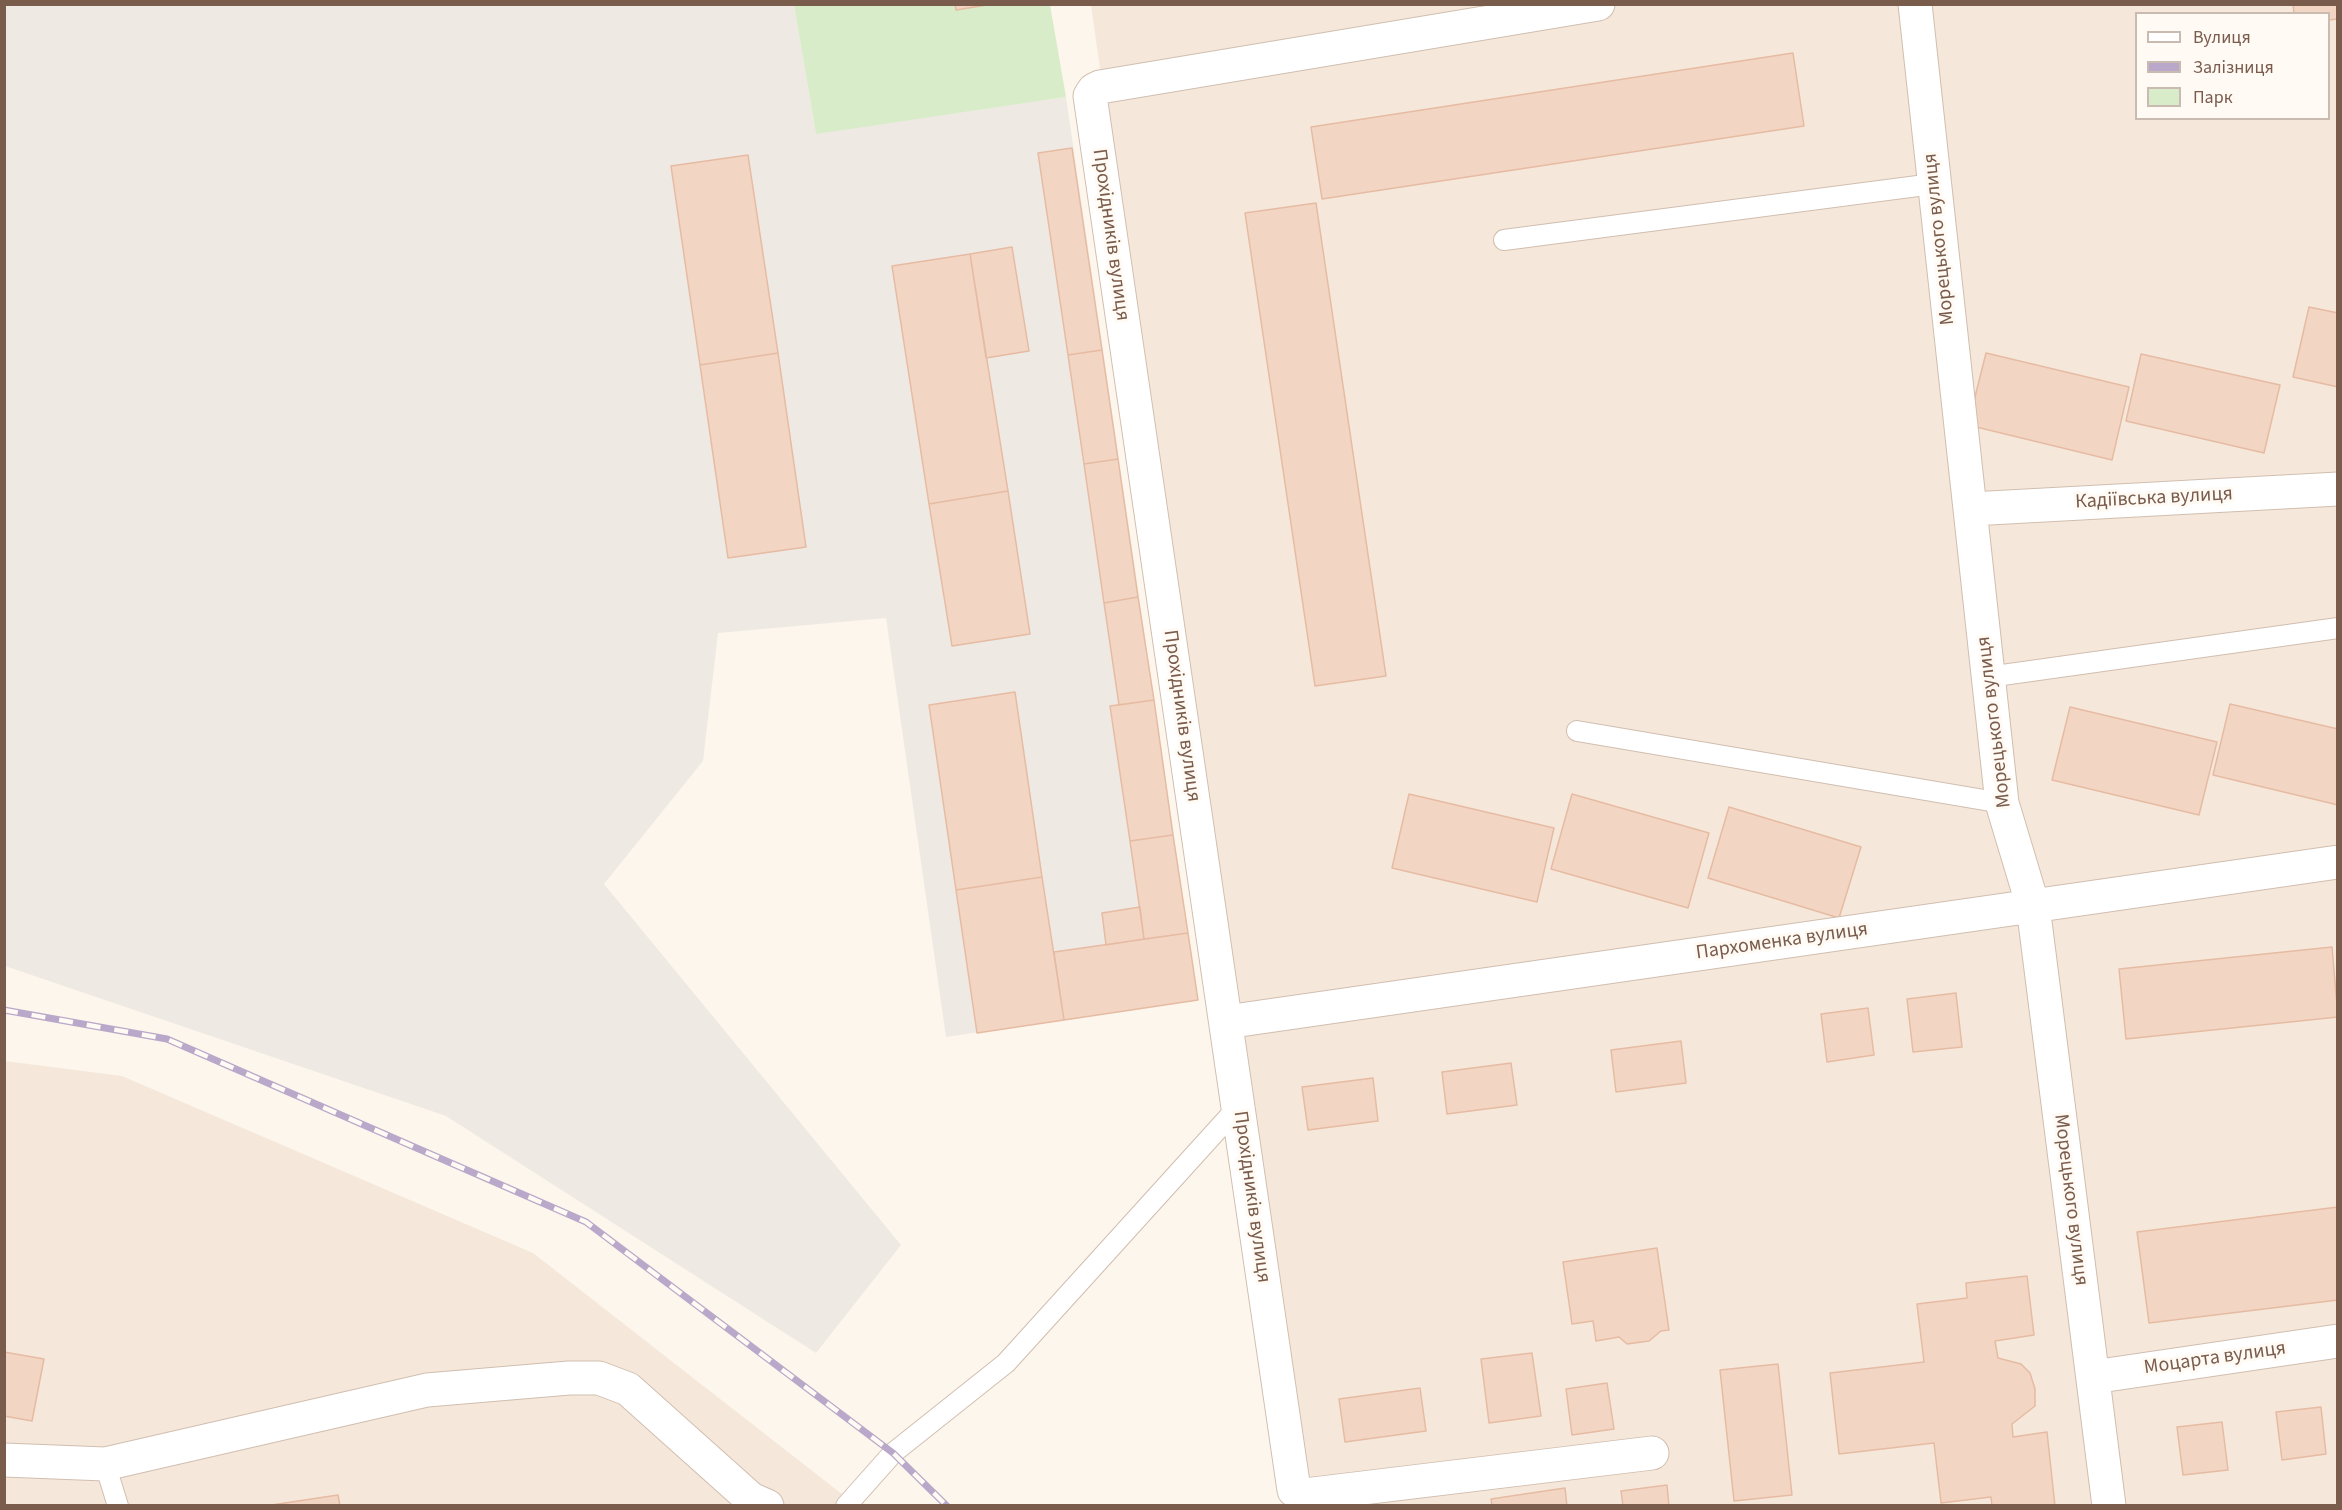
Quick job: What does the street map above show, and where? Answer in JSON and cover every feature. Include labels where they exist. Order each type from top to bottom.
[{"type":"street","name":"Прохідників вулиця","points":[[1598,4],[1100,87],[1090,96],[1295,1498],[1652,1453]]},
{"type":"street","name":"Морецького вулиця","points":[[1915,4],[2002,803],[2033,906],[2109,1506]]},
{"type":"street","name":"Кадіївська вулиця","points":[[1971,509],[2337,489]]},
{"type":"street","name":"Пархоменка вулиця","points":[[1226,1022],[2337,862]]},
{"type":"street","name":"Моцарта вулиця","points":[[2092,1377],[2337,1341]]},
{"type":"street","points":[[4,1460],[105,1464],[428,1390],[569,1378],[598,1378],[628,1389],[751,1499],[767,1506]]},
{"type":"lane","points":[[1504,240],[1933,184]]},
{"type":"lane","points":[[1988,676],[2337,628]]},
{"type":"lane","points":[[1577,731],[2002,803]]},
{"type":"lane","points":[[846,1506],[893,1453],[1006,1363],[1238,1107]]},
{"type":"lane","points":[[105,1464],[118,1506]]},
{"type":"shaded area","points":[[5,5],[794,5],[816,133],[1066,97],[1198,1000],[946,1037],[886,618],[718,633],[703,761],[604,884],[901,1245],[816,1353],[446,1116],[5,966]]},
{"type":"shaded area","points":[[1091,5],[2337,5],[2337,1505],[1304,1505]]},
{"type":"shaded area","points":[[5,1061],[122,1076],[533,1253],[856,1505],[5,1506]]},
{"type":"green space","points":[[794,5],[1050,5],[1066,97],[816,134]]},
{"type":"building","points":[[955,4],[993,4],[956,10]]},
{"type":"building","points":[[2293,4],[2338,4],[2338,19],[2330,20],[2330,12],[2294,12]]},
{"type":"building","points":[[1793,53],[1804,126],[1322,199],[1311,127]]},
{"type":"building","points":[[1072,148],[1102,350],[1068,355],[1038,153]]},
{"type":"building","points":[[748,155],[778,353],[700,365],[671,166]]},
{"type":"building","points":[[1316,203],[1386,676],[1315,686],[1245,213]]},
{"type":"building","points":[[1012,247],[1029,351],[986,358],[970,254]]},
{"type":"building","points":[[970,254],[1008,491],[929,504],[892,266]]},
{"type":"building","points":[[2309,307],[2338,313],[2338,387],[2293,377]]},
{"type":"building","points":[[1102,350],[1118,459],[1084,464],[1068,355]]},
{"type":"building","points":[[778,353],[806,547],[728,558],[700,365]]},
{"type":"building","points":[[1986,353],[2129,387],[2112,460],[1968,425]]},
{"type":"building","points":[[2141,354],[2280,385],[2264,453],[2126,421]]},
{"type":"building","points":[[1118,459],[1138,597],[1104,603],[1084,464]]},
{"type":"building","points":[[1008,491],[1030,634],[952,646],[929,504]]},
{"type":"building","points":[[1138,597],[1154,700],[1119,705],[1104,603]]},
{"type":"building","points":[[1015,692],[1042,877],[956,890],[929,705]]},
{"type":"building","points":[[1154,700],[1173,835],[1130,841],[1110,706]]},
{"type":"building","points":[[2230,704],[2338,729],[2338,805],[2213,775]]},
{"type":"building","points":[[2070,707],[2217,742],[2199,815],[2052,780]]},
{"type":"building","points":[[1409,794],[1554,828],[1537,902],[1392,868]]},
{"type":"building","points":[[1572,794],[1709,833],[1688,908],[1551,869]]},
{"type":"building","points":[[1729,807],[1861,847],[1839,918],[1708,878]]},
{"type":"building","points":[[1173,835],[1188,933],[1144,939],[1130,841]]},
{"type":"building","points":[[1042,877],[1064,1020],[977,1033],[956,890]]},
{"type":"building","points":[[1140,907],[1144,939],[1106,945],[1102,913]]},
{"type":"building","points":[[1188,933],[1198,1000],[1064,1020],[1054,952]]},
{"type":"building","points":[[2332,947],[2338,1017],[2126,1039],[2119,969]]},
{"type":"building","points":[[1956,993],[1962,1047],[1913,1052],[1907,999]]},
{"type":"building","points":[[1868,1008],[1874,1055],[1827,1062],[1821,1014]]},
{"type":"building","points":[[1681,1041],[1686,1083],[1616,1092],[1611,1050]]},
{"type":"building","points":[[1511,1063],[1517,1105],[1447,1114],[1442,1072]]},
{"type":"building","points":[[1373,1078],[1378,1121],[1308,1130],[1302,1087]]},
{"type":"building","points":[[2338,1207],[2338,1300],[2149,1323],[2137,1232]]},
{"type":"building","points":[[1657,1248],[1669,1330],[1661,1331],[1649,1341],[1627,1344],[1619,1337],[1596,1341],[1593,1321],[1572,1324],[1563,1262]]},
{"type":"building","points":[[2027,1276],[2034,1335],[1995,1341],[1998,1358],[2021,1364],[2030,1373],[2035,1389],[2035,1406],[2012,1424],[2013,1437],[2047,1432],[2055,1506],[1992,1506],[1991,1497],[1941,1503],[1934,1443],[1839,1454],[1830,1373],[1924,1362],[1917,1304],[1967,1298],[1966,1283]]},
{"type":"building","points":[[4,1352],[44,1359],[32,1421],[4,1416]]},
{"type":"building","points":[[1532,1353],[1541,1416],[1489,1423],[1481,1359]]},
{"type":"building","points":[[1778,1364],[1792,1495],[1734,1501],[1720,1370]]},
{"type":"building","points":[[1607,1383],[1614,1429],[1572,1435],[1566,1389]]},
{"type":"building","points":[[1420,1388],[1426,1431],[1345,1442],[1339,1399]]},
{"type":"building","points":[[2321,1407],[2326,1454],[2282,1460],[2276,1412]]},
{"type":"building","points":[[2222,1422],[2228,1470],[2183,1475],[2177,1427]]},
{"type":"building","points":[[1667,1485],[1669,1506],[1623,1506],[1621,1491]]},
{"type":"building","points":[[1565,1488],[1567,1506],[1492,1506],[1491,1499]]},
{"type":"building","points":[[338,1495],[340,1506],[265,1506]]},
{"type":"railway","points":[[4,1010],[167,1039],[586,1222],[893,1453],[947,1506]]}]
